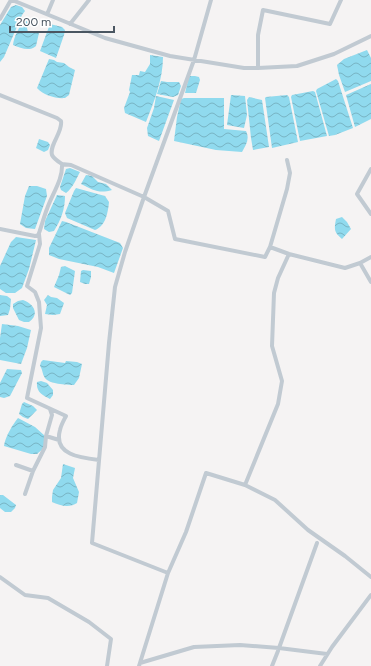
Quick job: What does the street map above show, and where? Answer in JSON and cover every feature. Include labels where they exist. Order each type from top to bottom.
[{"type":"street","points":[[0,19],[11,0],[105,38],[170,56],[244,68],[297,66],[334,54],[371,36]]},
{"type":"street","points":[[48,12],[53,0]]},
{"type":"street","points":[[70,24],[89,0]]},
{"type":"street","points":[[168,573],[92,543],[108,343],[116,287],[125,252],[194,60],[211,0]]},
{"type":"street","points":[[258,68],[258,35],[263,10],[330,24],[340,0]]},
{"type":"street","points":[[0,95],[61,121],[62,126],[52,150],[52,155],[56,160],[62,164],[71,165],[144,197],[168,211],[175,239],[265,257],[270,247],[287,189],[290,173],[287,160]]},
{"type":"street","points":[[62,164],[62,172],[42,221],[39,234],[40,244],[27,286],[35,292],[39,302],[41,328],[27,398],[66,416],[60,431],[59,440],[63,450],[74,456],[99,460]]},
{"type":"street","points":[[371,169],[357,194],[371,214]]},
{"type":"street","points":[[0,229],[35,236],[38,236],[39,234]]},
{"type":"street","points":[[270,247],[289,254],[345,268],[360,263],[371,257]]},
{"type":"street","points":[[245,485],[278,404],[281,389],[282,381],[272,346],[274,293],[278,278],[289,254]]},
{"type":"street","points":[[360,263],[371,282]]},
{"type":"street","points":[[25,494],[33,471],[45,447],[46,436],[52,415],[50,408]]},
{"type":"street","points":[[46,436],[59,440]]},
{"type":"street","points":[[16,465],[33,471]]},
{"type":"street","points":[[140,664],[168,573],[186,532],[206,473],[245,485],[275,500],[308,530],[345,556],[371,577]]},
{"type":"street","points":[[272,666],[317,543]]},
{"type":"street","points":[[0,577],[25,595],[48,598],[88,622],[111,639],[107,666]]},
{"type":"street","points":[[320,666],[332,647],[371,595]]},
{"type":"street","points":[[140,664],[194,647],[240,645],[327,654]]},
{"type":"water","points":[[16,5],[22,7],[25,11],[4,57],[0,62],[0,25],[11,7]]},
{"type":"water","points":[[24,20],[28,22],[28,32],[39,33],[36,46],[31,49],[25,49],[13,45],[16,35]]},
{"type":"water","points":[[50,24],[62,27],[65,30],[56,58],[40,51]]},
{"type":"water","points":[[367,50],[371,58],[371,81],[345,92],[337,65],[344,59]]},
{"type":"water","points":[[150,55],[163,57],[163,65],[158,90],[146,122],[125,113],[124,108],[130,92],[129,90],[132,75],[139,75],[140,71],[145,72],[150,64]]},
{"type":"water","points":[[49,59],[64,63],[75,70],[69,95],[65,98],[50,96],[37,88]]},
{"type":"water","points":[[189,76],[199,77],[200,80],[196,93],[185,93]]},
{"type":"water","points":[[336,79],[338,81],[353,128],[329,136],[316,91],[317,89]]},
{"type":"water","points":[[161,81],[179,82],[181,86],[178,95],[173,97],[157,94]]},
{"type":"water","points":[[371,84],[371,119],[355,127],[346,95]]},
{"type":"water","points":[[313,91],[315,92],[327,136],[300,141],[291,97],[292,95]]},
{"type":"water","points":[[231,95],[245,96],[247,115],[244,128],[227,125]]},
{"type":"water","points":[[287,95],[289,97],[298,142],[272,148],[265,98]]},
{"type":"water","points":[[156,96],[174,100],[159,141],[148,136],[147,128],[154,108]]},
{"type":"water","points":[[249,97],[262,100],[269,147],[253,150],[247,100]]},
{"type":"water","points":[[224,98],[224,129],[246,131],[248,137],[242,152],[216,150],[174,141],[181,99]]},
{"type":"water","points":[[39,139],[48,142],[50,145],[48,150],[44,152],[36,148]]},
{"type":"water","points":[[70,168],[80,172],[66,193],[61,190],[60,187],[66,169]]},
{"type":"water","points":[[86,175],[92,176],[98,182],[106,184],[112,190],[93,190],[81,184]]},
{"type":"water","points":[[29,186],[37,186],[46,189],[47,196],[35,229],[26,228],[20,224],[25,196]]},
{"type":"water","points":[[76,188],[105,196],[109,202],[104,222],[99,228],[95,230],[67,218],[65,213]]},
{"type":"water","points":[[57,195],[65,196],[65,201],[61,219],[54,231],[49,232],[44,229],[45,221]]},
{"type":"water","points":[[342,217],[351,229],[342,239],[337,234],[335,228],[336,219]]},
{"type":"water","points":[[62,221],[120,243],[123,248],[114,273],[98,267],[59,259],[49,255],[49,248]]},
{"type":"water","points":[[16,237],[36,240],[29,269],[22,288],[15,293],[6,293],[0,289],[0,266],[11,242]]},
{"type":"water","points":[[65,266],[75,271],[72,293],[70,295],[54,287],[61,267]]},
{"type":"water","points":[[81,271],[91,271],[89,284],[80,282]]},
{"type":"water","points":[[0,295],[7,296],[11,299],[8,315],[0,316]]},
{"type":"water","points":[[48,295],[57,298],[64,303],[60,314],[45,314],[47,305],[44,300]]},
{"type":"water","points":[[23,300],[33,307],[35,313],[29,322],[19,320],[13,308],[13,304]]},
{"type":"water","points":[[2,324],[18,326],[31,330],[27,348],[21,364],[0,360],[0,338]]},
{"type":"water","points":[[43,360],[65,363],[66,361],[77,362],[82,364],[79,378],[74,385],[50,382],[43,375],[40,366]]},
{"type":"water","points":[[7,369],[21,370],[22,373],[10,396],[4,398],[0,397],[0,383]]},
{"type":"water","points":[[41,381],[47,383],[53,390],[53,395],[50,399],[42,394],[37,388],[37,382]]},
{"type":"water","points":[[24,402],[33,406],[37,410],[28,419],[19,414]]},
{"type":"water","points":[[18,418],[35,427],[45,436],[45,447],[37,454],[31,454],[4,446],[12,427]]},
{"type":"water","points":[[63,464],[75,468],[73,478],[79,492],[77,503],[71,506],[52,502],[53,490],[61,478]]},
{"type":"water","points":[[0,495],[3,495],[16,505],[11,512],[5,512],[0,508]]}]
